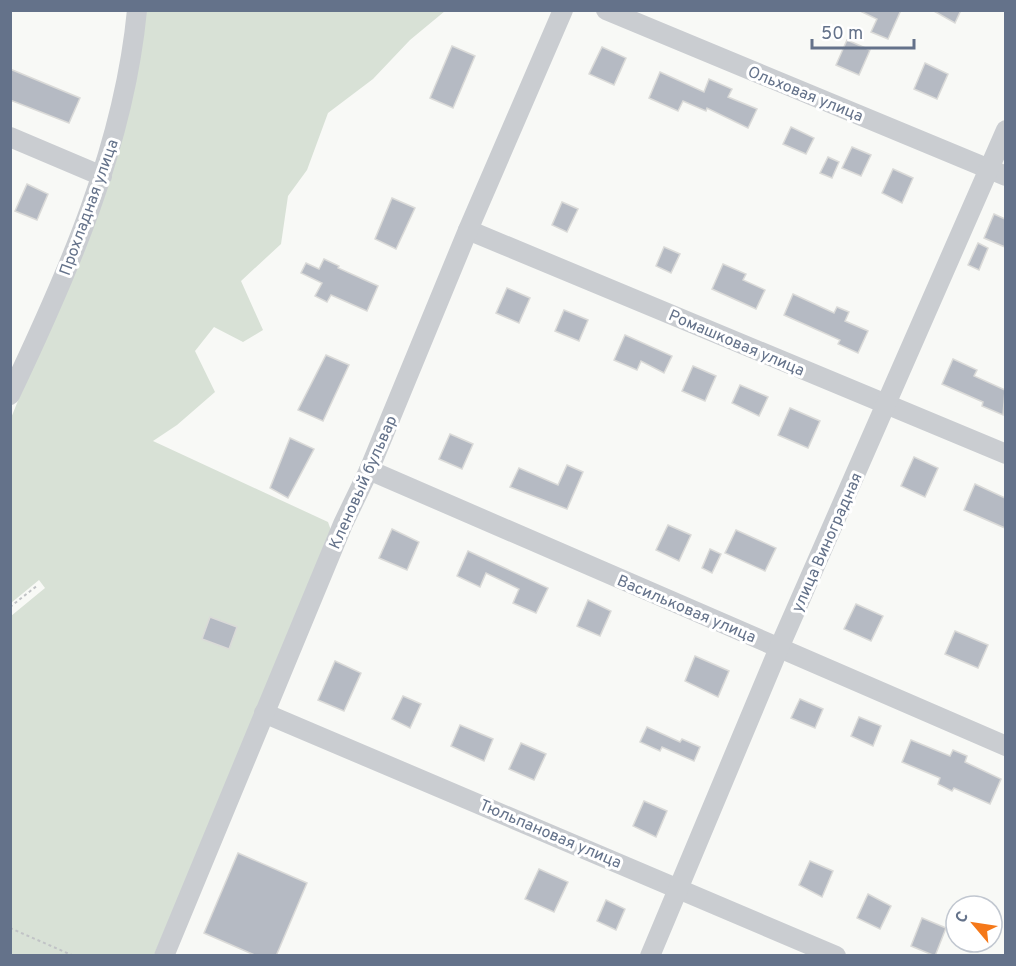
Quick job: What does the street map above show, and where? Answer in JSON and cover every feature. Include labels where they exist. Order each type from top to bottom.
[{"type":"street","name":"Прохладная улица","points":[[10,395],[43,326],[102,176],[118,126],[133,48],[136,10]]},
{"type":"street","name":"Кленовый бульвар","points":[[168,954],[264,713],[563,10]]},
{"type":"street","name":"Ольховая улица","points":[[606,10],[997,172]]},
{"type":"street","name":"улица Виноградная","points":[[650,956],[779,648],[886,404],[997,172],[1005,130]]},
{"type":"street","points":[[10,136],[102,176]]},
{"type":"street","name":"Ромашковая улица","points":[[468,230],[1005,454]]},
{"type":"street","name":"Васильковая улица","points":[[369,470],[1005,746]]},
{"type":"street","name":"Тюльпановая улица","points":[[264,713],[836,956]]},
{"type":"path","points":[[10,607],[38,585]]},
{"type":"path","points":[[10,928],[74,956]]},
{"type":"shaded area","points":[[141,11],[445,11],[410,40],[373,79],[328,113],[307,170],[288,196],[281,244],[241,281],[263,330],[243,342],[214,327],[195,351],[215,392],[177,425],[153,441],[328,522],[333,536],[154,955],[11,955],[11,616],[45,588],[39,580],[11,603],[11,418],[72,267]]},
{"type":"building","points":[[858,10],[901,10],[888,39],[871,32],[877,19]]},
{"type":"building","points":[[932,10],[961,10],[955,23]]},
{"type":"building","points":[[847,40],[870,50],[859,75],[836,65]]},
{"type":"building","points":[[452,46],[475,56],[453,108],[430,98]]},
{"type":"building","points":[[602,47],[626,58],[614,85],[589,74]]},
{"type":"building","points":[[925,63],[948,74],[937,99],[914,89]]},
{"type":"building","points":[[10,69],[80,98],[69,123],[10,100]]},
{"type":"building","points":[[660,72],[704,92],[709,79],[732,89],[728,97],[757,109],[748,128],[707,108],[706,111],[683,101],[678,111],[649,98]]},
{"type":"building","points":[[791,127],[814,138],[806,154],[783,144]]},
{"type":"building","points":[[852,147],[871,155],[861,176],[842,168]]},
{"type":"building","points":[[828,157],[839,162],[832,178],[820,173]]},
{"type":"building","points":[[893,169],[913,178],[902,203],[882,193]]},
{"type":"building","points":[[27,184],[48,194],[37,220],[15,211]]},
{"type":"building","points":[[392,198],[415,208],[396,249],[375,239]]},
{"type":"building","points":[[562,202],[578,209],[567,232],[552,225]]},
{"type":"building","points":[[994,214],[1005,219],[1005,247],[984,238]]},
{"type":"building","points":[[978,243],[988,248],[979,270],[968,265]]},
{"type":"building","points":[[664,247],[680,254],[671,273],[656,266]]},
{"type":"building","points":[[324,259],[378,286],[367,311],[331,295],[327,302],[315,296],[322,283],[301,273],[306,263],[319,269]]},
{"type":"building","points":[[723,264],[746,274],[743,280],[765,290],[756,309],[712,289]]},
{"type":"building","points":[[507,288],[530,298],[519,323],[496,313]]},
{"type":"building","points":[[793,294],[834,313],[837,307],[849,312],[845,321],[868,331],[858,353],[838,344],[840,340],[784,315]]},
{"type":"building","points":[[564,310],[588,320],[579,341],[555,331]]},
{"type":"building","points":[[625,335],[672,356],[664,373],[641,361],[637,370],[614,360]]},
{"type":"building","points":[[326,355],[349,365],[323,421],[298,410]]},
{"type":"building","points":[[953,359],[977,370],[974,376],[1005,390],[1003,415],[982,406],[983,402],[942,384]]},
{"type":"building","points":[[693,366],[716,376],[705,401],[682,391]]},
{"type":"building","points":[[740,385],[768,397],[759,416],[732,403]]},
{"type":"building","points":[[790,408],[820,421],[808,448],[778,435]]},
{"type":"building","points":[[450,434],[473,444],[462,469],[439,459]]},
{"type":"building","points":[[290,438],[314,449],[288,498],[270,488]]},
{"type":"building","points":[[914,457],[938,468],[925,497],[901,486]]},
{"type":"building","points":[[567,465],[583,472],[567,509],[510,487],[519,468],[558,485]]},
{"type":"building","points":[[975,484],[1005,498],[1005,528],[964,510]]},
{"type":"building","points":[[668,525],[691,535],[679,561],[656,550]]},
{"type":"building","points":[[392,529],[419,542],[407,570],[379,558]]},
{"type":"building","points":[[736,530],[776,548],[765,571],[725,553]]},
{"type":"building","points":[[710,549],[721,554],[712,573],[702,568]]},
{"type":"building","points":[[468,551],[548,588],[536,613],[513,603],[519,589],[486,573],[480,587],[457,576]]},
{"type":"building","points":[[588,600],[611,611],[600,636],[577,626]]},
{"type":"building","points":[[856,604],[883,616],[871,641],[844,629]]},
{"type":"building","points":[[210,617],[237,627],[229,649],[202,639]]},
{"type":"building","points":[[955,631],[988,645],[978,668],[945,654]]},
{"type":"building","points":[[695,656],[729,671],[718,697],[685,681]]},
{"type":"building","points":[[335,661],[361,673],[344,711],[318,700]]},
{"type":"building","points":[[403,696],[421,704],[410,728],[392,719]]},
{"type":"building","points":[[800,699],[823,709],[815,728],[791,718]]},
{"type":"building","points":[[859,717],[881,726],[873,746],[851,736]]},
{"type":"building","points":[[460,725],[493,739],[484,761],[451,746]]},
{"type":"building","points":[[647,727],[680,742],[682,739],[700,747],[694,761],[662,747],[660,751],[640,742]]},
{"type":"building","points":[[911,740],[950,756],[953,750],[967,756],[965,762],[1001,779],[990,804],[954,788],[952,791],[938,784],[940,778],[902,762]]},
{"type":"building","points":[[521,743],[546,754],[534,780],[509,769]]},
{"type":"building","points":[[644,801],[667,811],[656,837],[633,826]]},
{"type":"building","points":[[238,853],[307,883],[276,956],[257,956],[204,933]]},
{"type":"building","points":[[810,861],[833,871],[822,897],[799,885]]},
{"type":"building","points":[[539,869],[568,882],[554,912],[525,899]]},
{"type":"building","points":[[868,894],[891,906],[880,929],[857,918]]},
{"type":"building","points":[[606,900],[625,909],[616,930],[597,921]]},
{"type":"building","points":[[922,918],[944,927],[935,956],[911,946]]}]
